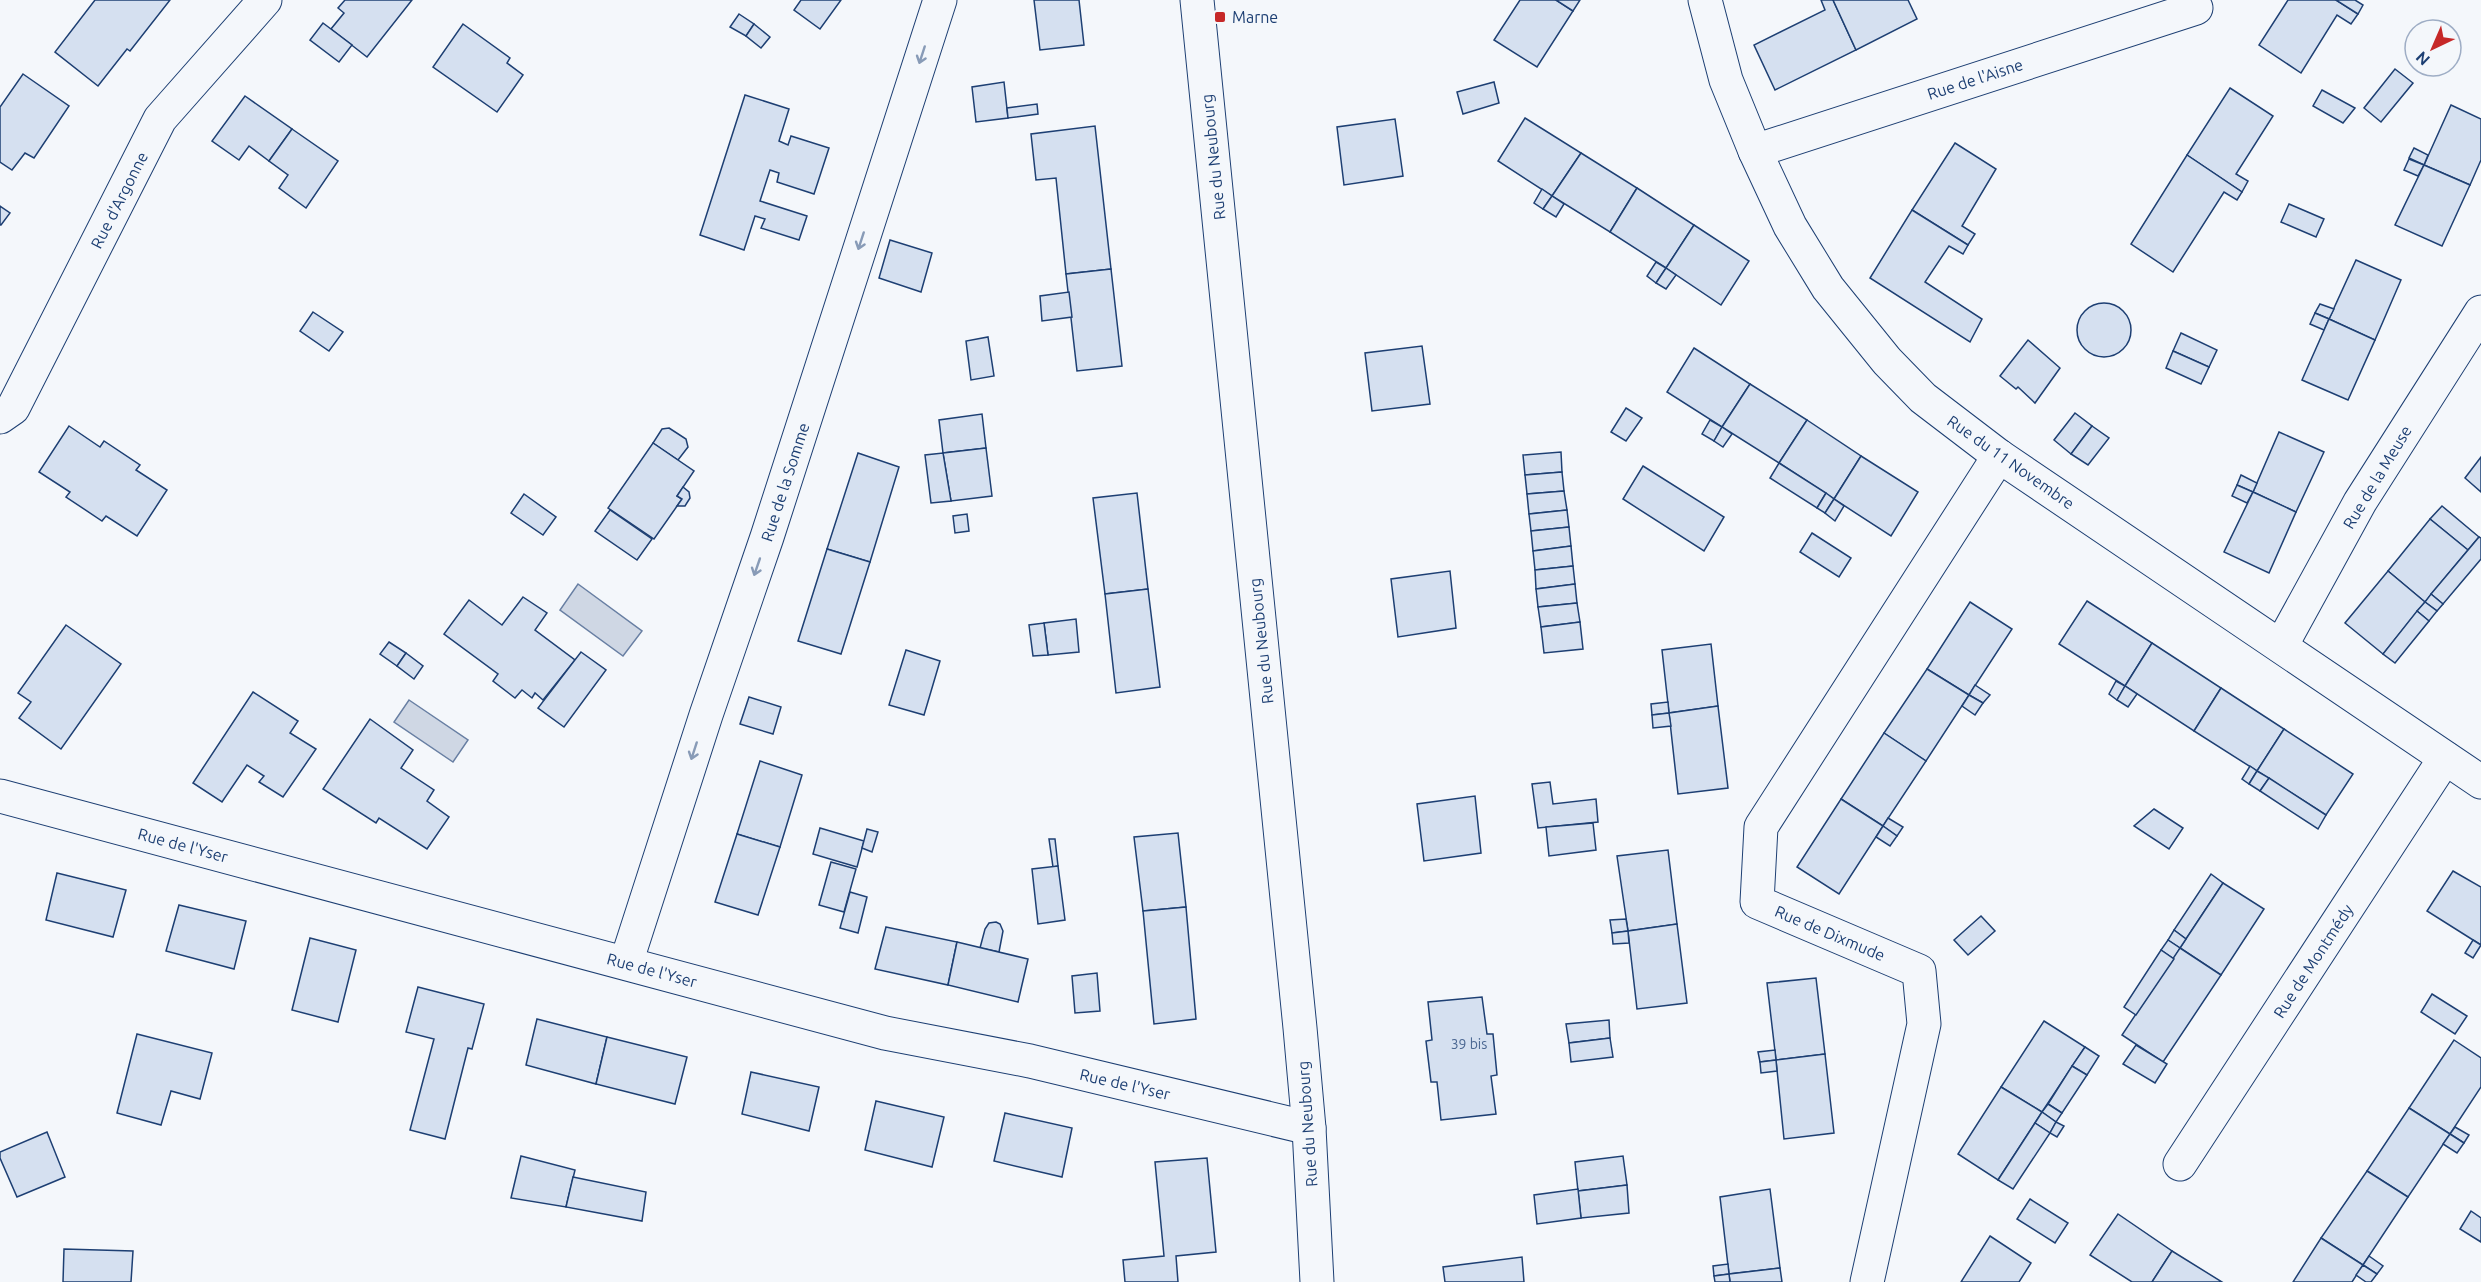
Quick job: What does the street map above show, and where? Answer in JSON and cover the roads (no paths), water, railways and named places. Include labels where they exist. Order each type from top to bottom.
[{"type":"street","name":"Rue d'Argonne","points":[[0,417],[13,408],[160,119],[264,0]]},
{"type":"street","name":"Rue de la Somme","points":[[626,963],[706,715],[767,537],[940,0]]},
{"type":"street","name":"Rue du Neubourg","points":[[1197,0],[1309,1128],[1317,1282]]},
{"type":"street","name":"Rue du 11 Novembre","points":[[1705,0],[1726,80],[1755,151],[1790,226],[1828,288],[1887,361],[1923,398],[1999,456],[2481,782]]},
{"type":"street","name":"Rue de l'Aisne","points":[[1755,151],[2196,8]]},
{"type":"street","name":"Rue de la Meuse","points":[[2281,646],[2360,502],[2481,312]]},
{"type":"street","name":"Rue de Dixmude","points":[[1867,1282],[1924,1023],[1919,971],[1757,902],[1761,827],[1999,456]]},
{"type":"street","name":"Rue de Montmédy","points":[[2180,1164],[2445,758]]},
{"type":"street","name":"Rue de l'Yser","points":[[0,796],[885,1033],[1030,1061],[1309,1128]]},
{"type":"place","name":"Marne","points":[[1220,17]]}]
